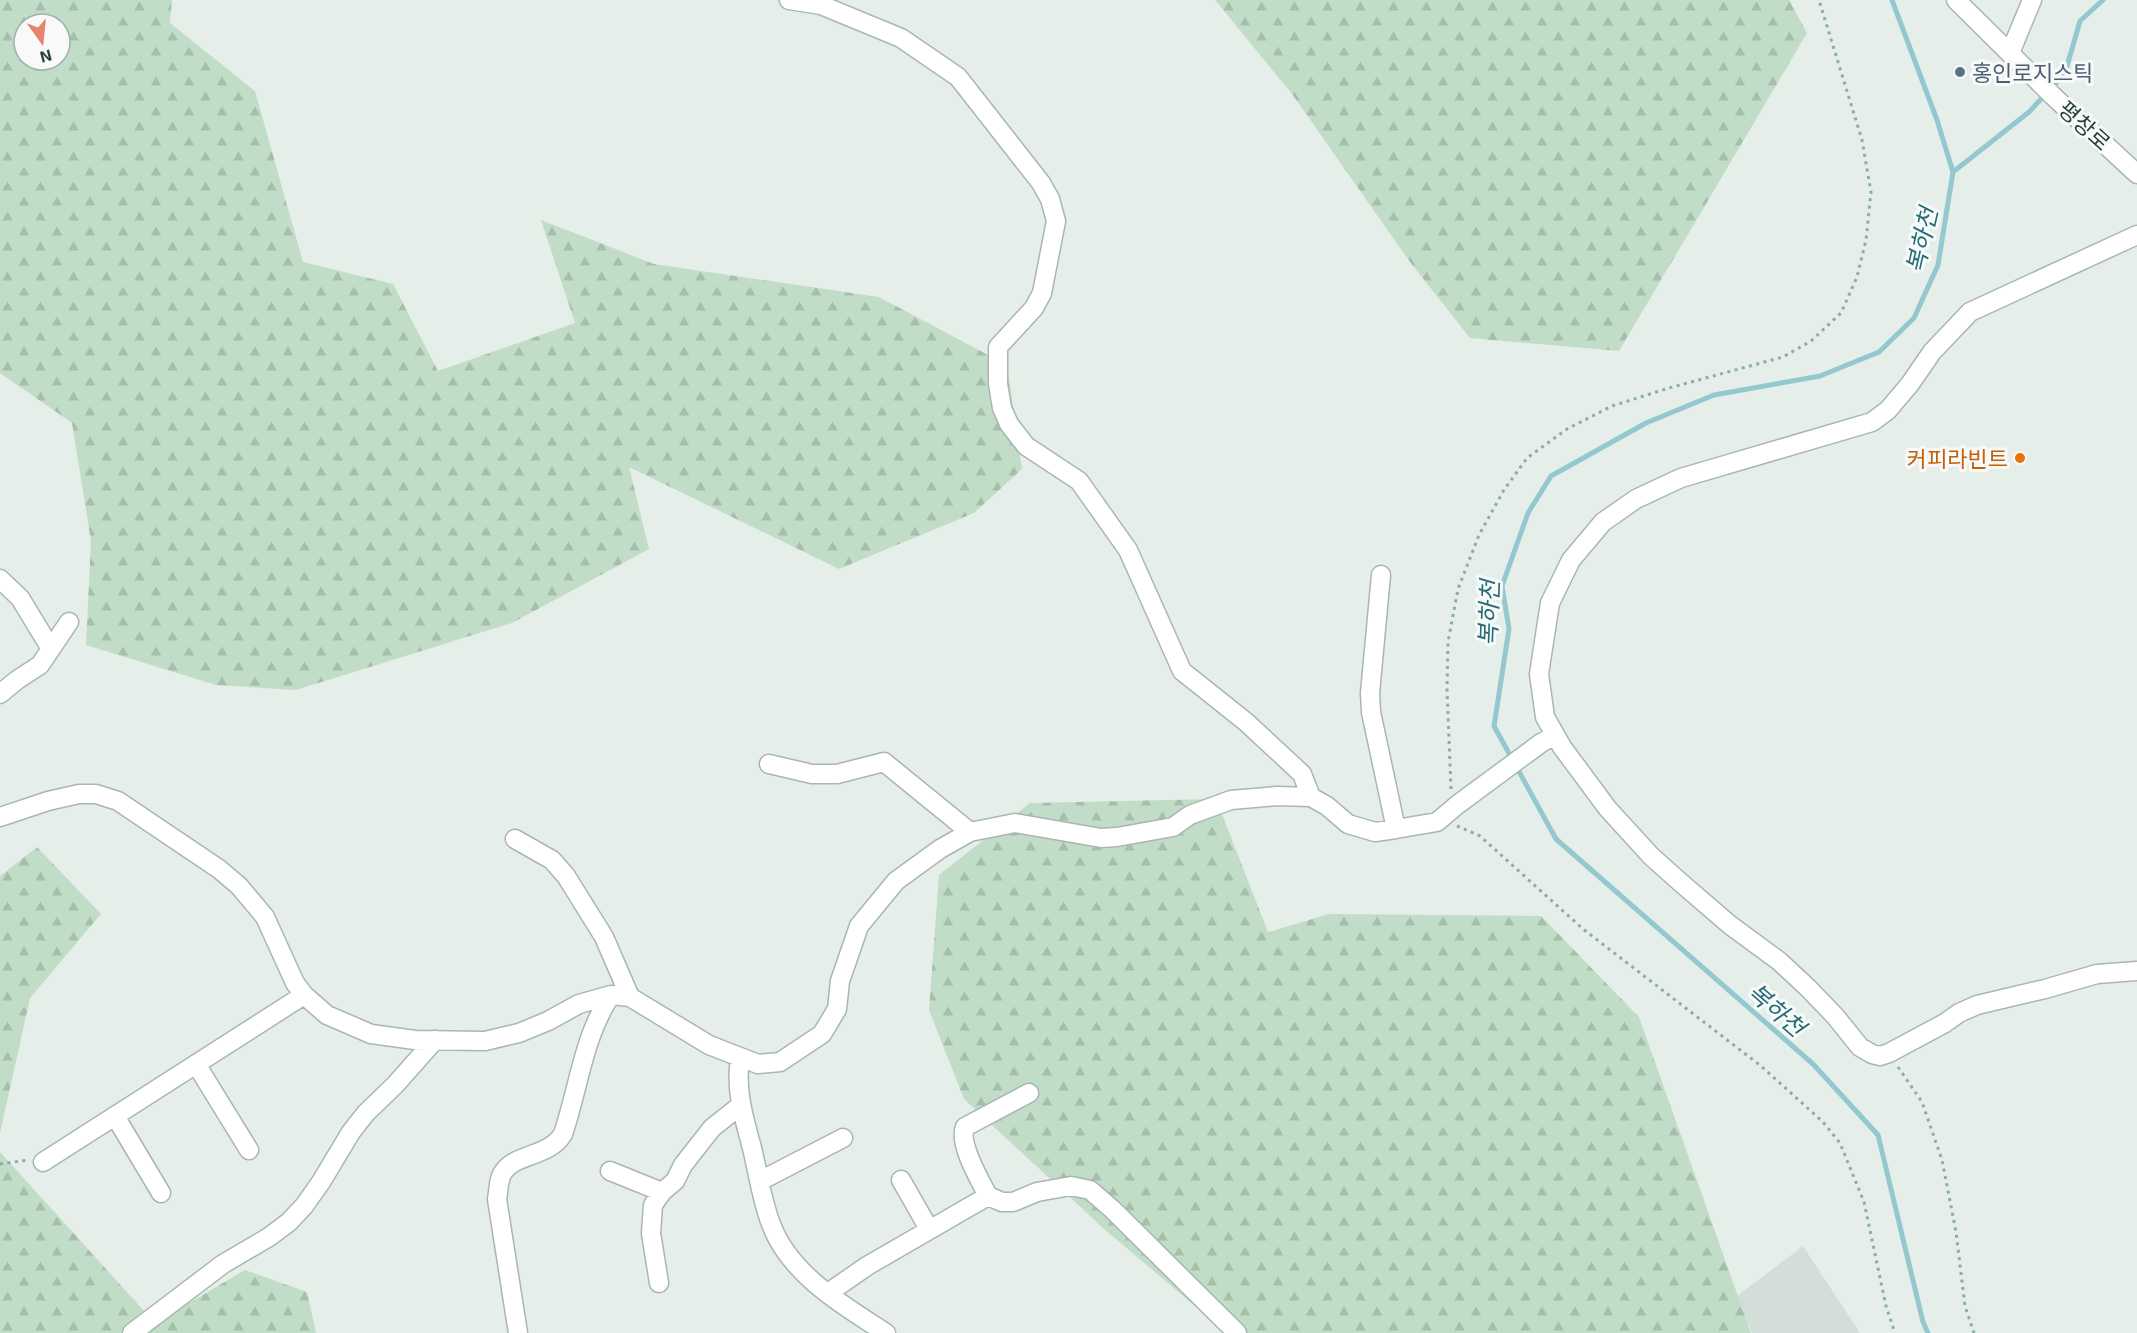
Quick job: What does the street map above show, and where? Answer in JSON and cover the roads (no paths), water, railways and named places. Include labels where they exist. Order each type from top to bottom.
[{"type":"street","points":[[789,0],[821,5],[901,38],[957,77],[1041,183],[1050,199],[1056,220],[1042,293],[1034,308],[998,347],[998,384],[1002,408],[1009,424],[1026,446],[1079,481],[1128,550],[1182,671],[1246,722],[1302,774],[1311,797]]},
{"type":"street","name":"평창로","points":[[1956,0],[2053,96],[2137,174]]},
{"type":"street","points":[[2010,53],[2032,0]]},
{"type":"street","points":[[2137,235],[1970,312],[1932,352],[1910,384],[1888,410],[1872,422],[1681,478],[1636,499],[1603,522],[1572,560],[1550,603],[1539,674],[1548,739],[1608,809],[1651,856],[1730,925],[1779,961],[1836,1016],[1860,1047],[1872,1054],[1880,1056],[1889,1053],[1977,1005],[2097,974],[2137,971]]},
{"type":"street","points":[[1382,575],[1370,693],[1371,712],[1396,829]]},
{"type":"street","points":[[0,579],[20,598],[51,649]]},
{"type":"street","points":[[3,687],[40,665],[69,622]]},
{"type":"street","points":[[0,817],[48,801],[79,794],[96,794],[118,801],[219,869],[239,886],[266,917],[295,983],[304,995],[327,1015],[371,1034],[415,1040],[485,1041],[519,1033],[548,1021],[579,1004],[611,995],[630,997],[710,1045],[758,1064],[780,1062],[822,1034],[837,1009],[840,981],[860,926],[896,881],[940,849],[970,832],[1015,824],[1101,838],[1173,827],[1190,815],[1231,800],[1277,796],[1311,797],[1327,806],[1348,824],[1375,832],[1396,829],[1437,822],[1462,801],[1548,739]]},
{"type":"street","points":[[769,764],[812,774],[837,774],[884,762],[970,832]]},
{"type":"street","points":[[515,839],[552,860],[566,876],[604,937],[630,997]]},
{"type":"street","points":[[43,1162],[304,995]]},
{"type":"street","points":[[518,1333],[497,1199],[501,1177],[509,1166],[557,1144],[563,1134],[590,1033],[611,995]]},
{"type":"street","points":[[132,1333],[223,1264],[269,1238],[289,1222],[321,1182],[351,1132],[366,1113],[395,1085],[435,1040]]},
{"type":"street","points":[[740,1058],[736,1079],[741,1105],[770,1224],[780,1244],[796,1263],[828,1293],[886,1333]]},
{"type":"street","points":[[196,1064],[249,1150]]},
{"type":"street","points":[[1029,1093],[965,1127],[962,1134],[963,1144],[988,1196],[1002,1202],[1013,1202],[1037,1192],[1071,1186],[1090,1190],[1237,1333]]},
{"type":"street","points":[[659,1283],[651,1233],[653,1205],[662,1192],[675,1181],[683,1165],[712,1128],[741,1105]]},
{"type":"street","points":[[115,1116],[161,1193]]},
{"type":"street","points":[[760,1181],[843,1138]]},
{"type":"street","points":[[610,1171],[662,1192]]},
{"type":"street","points":[[902,1180],[929,1229]]},
{"type":"street","points":[[828,1293],[867,1266],[988,1196]]},
{"type":"waterway","name":"복하천","points":[[1892,0],[1937,120],[1953,172],[1938,265],[1914,318],[1879,352],[1820,376],[1714,395],[1646,423],[1551,476],[1528,513],[1502,586],[1509,629],[1494,726],[1556,839],[1813,1064],[1878,1135],[1923,1322],[1928,1333]]},
{"type":"waterway","points":[[1953,172],[2029,112],[2065,73],[2080,21],[2103,0]]},
{"type":"place","name":"홍인로지스틱","points":[[1960,72]]},
{"type":"place","name":"커피라빈트","points":[[2020,458]]}]
